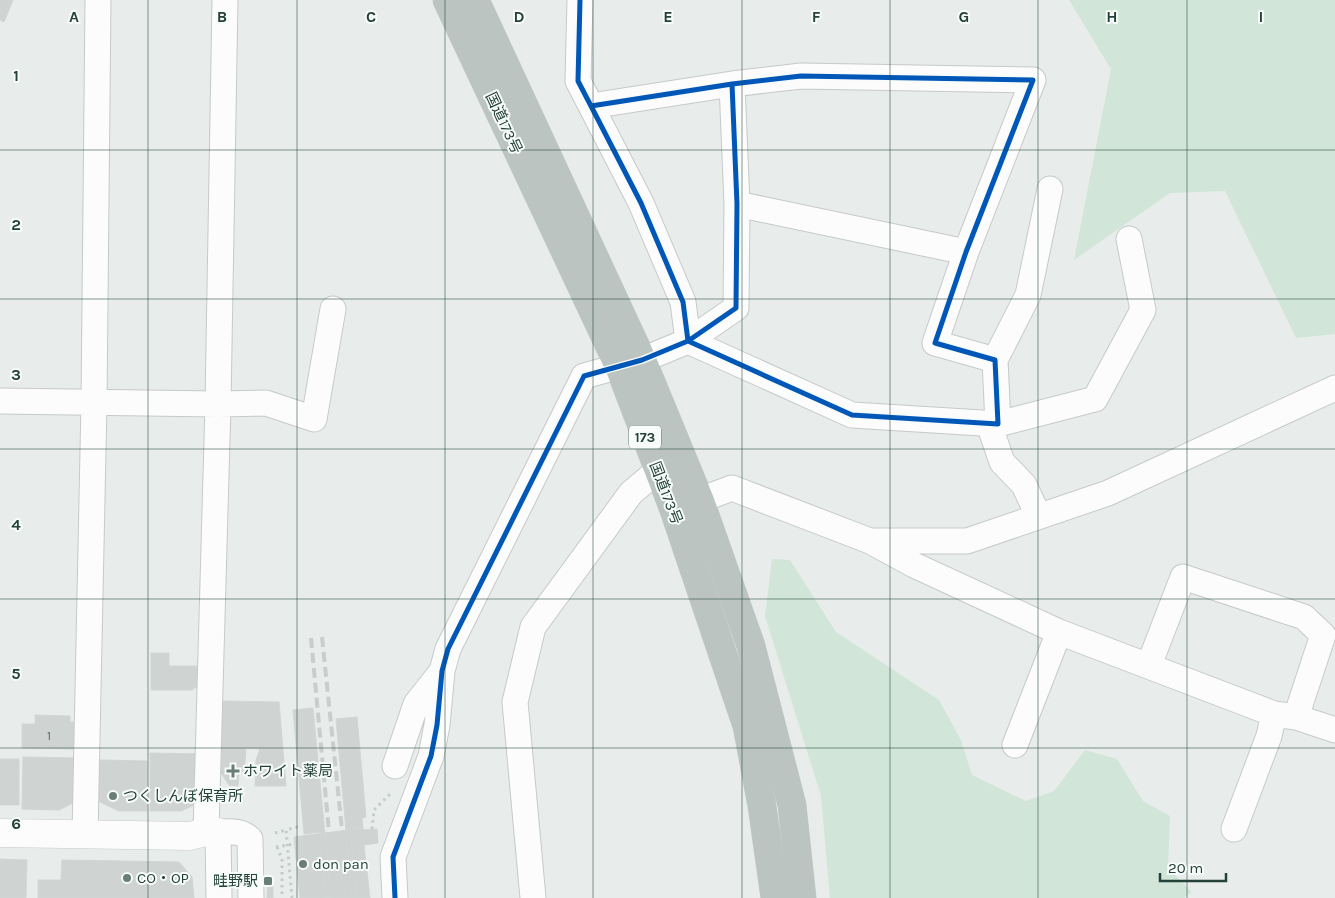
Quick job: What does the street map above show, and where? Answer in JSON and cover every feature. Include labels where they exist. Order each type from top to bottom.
[{"type":"highway","name":"国道173号","points":[[447,0],[700,500],[751,646],[790,796],[802,898]]},
{"type":"highway","name":"国道173号","points":[[475,0],[630,363],[658,471],[674,510],[747,726],[762,806],[775,898]]},
{"type":"street","points":[[85,834],[94,403],[98,0]]},
{"type":"street","points":[[219,898],[212,832],[224,0]]},
{"type":"street","points":[[580,0],[578,81],[641,203],[683,302],[688,341]]},
{"type":"street","points":[[591,106],[732,84],[801,76],[1033,80],[966,252],[934,344],[995,360]]},
{"type":"street","points":[[395,898],[393,857],[432,756],[442,672],[448,649],[584,376],[630,363],[688,341],[736,308],[737,204],[732,84]]},
{"type":"street","points":[[1038,515],[1024,485],[1002,462],[993,424],[995,360],[1028,295],[1050,189]]},
{"type":"street","points":[[737,204],[966,252]]},
{"type":"street","points":[[688,341],[852,415],[993,424],[1095,399],[1143,310],[1129,239]]},
{"type":"street","points":[[0,401],[266,403],[314,419],[333,309]]},
{"type":"street","points":[[870,541],[967,541],[1038,515],[1108,493],[1335,388]]},
{"type":"street","points":[[533,898],[515,702],[533,627],[631,493],[658,471]]},
{"type":"street","points":[[674,510],[732,488],[870,541],[914,565],[1059,632],[1285,716],[1335,730]]},
{"type":"street","points":[[1149,665],[1183,577],[1304,617],[1323,634],[1285,716],[1269,736],[1234,829]]},
{"type":"street","points":[[1015,745],[1059,632]]},
{"type":"street","points":[[395,766],[416,704],[442,672]]},
{"type":"street","points":[[0,833],[190,836],[212,832],[245,834],[263,848],[251,898]]},
{"type":"path","points":[[275,832],[301,826]]},
{"type":"path","points":[[286,830],[292,898]]},
{"type":"path","points":[[263,848],[288,847],[295,844]]},
{"type":"path","points":[[277,847],[282,859],[282,898]]},
{"type":"green space","points":[[1069,0],[1335,0],[1335,334],[1296,338],[1225,191],[1170,193],[1074,260],[1111,69]]},
{"type":"green space","points":[[772,559],[790,560],[836,632],[939,700],[961,740],[972,775],[1026,801],[1054,791],[1085,750],[1117,759],[1143,801],[1170,816],[1168,868],[1192,892],[1184,898],[830,898],[821,796],[765,616]]},
{"type":"building","points":[[0,0],[13,0],[4,22],[0,20]]},
{"type":"building","points":[[151,653],[169,653],[169,666],[197,666],[197,688],[193,688],[193,690],[151,690]]},
{"type":"building","points":[[222,701],[279,702],[286,786],[255,786],[256,760],[260,749],[246,748],[244,774],[239,774],[238,786],[229,785],[221,773]]},
{"type":"building","points":[[313,708],[331,898],[326,898],[320,832],[304,834],[293,710]]},
{"type":"building","points":[[35,715],[70,716],[70,722],[76,722],[76,749],[22,748],[22,724],[35,724]]},
{"type":"building","points":[[357,717],[366,817],[362,818],[363,828],[350,829],[357,898],[352,898],[336,719]]},
{"type":"building","points":[[150,753],[200,754],[199,803],[181,811],[150,811]]},
{"type":"building","points":[[23,757],[78,758],[77,801],[59,810],[22,809]]},
{"type":"building","points":[[0,759],[19,759],[19,805],[0,805]]},
{"type":"building","points":[[100,760],[147,761],[147,811],[119,811],[96,800]]},
{"type":"building","points":[[363,828],[363,830],[377,829],[378,843],[364,845],[370,898],[300,898],[294,837]]},
{"type":"building","points":[[0,859],[27,860],[26,898],[0,898]]},
{"type":"building","name":"CO・OP","points":[[62,860],[179,862],[192,877],[194,898],[38,898],[38,880],[61,880]]},
{"type":"building","points":[[268,876],[273,876],[273,898],[267,898]]},
{"type":"railway","points":[[322,637],[342,830]]},
{"type":"railway","points":[[311,638],[329,832]]},
{"type":"cycle path","points":[[580,0],[578,81],[591,106],[732,84],[801,76],[1033,80],[966,252],[935,343],[995,360],[998,424],[852,415],[688,341],[683,302],[641,203],[591,106]]},
{"type":"cycle path","points":[[395,898],[393,857],[431,756],[437,725],[442,671],[448,649],[584,376],[642,360],[688,341],[736,308],[737,204],[732,84]]},
{"type":"place","name":"ホワイト薬局","points":[[233,771]]},
{"type":"place","name":"つくしんぼ保育所","points":[[113,796]]},
{"type":"place","name":"don pan","points":[[303,864]]},
{"type":"place","name":"CO・OP","points":[[127,878]]},
{"type":"place","name":"畦野駅","points":[[268,881]]}]
